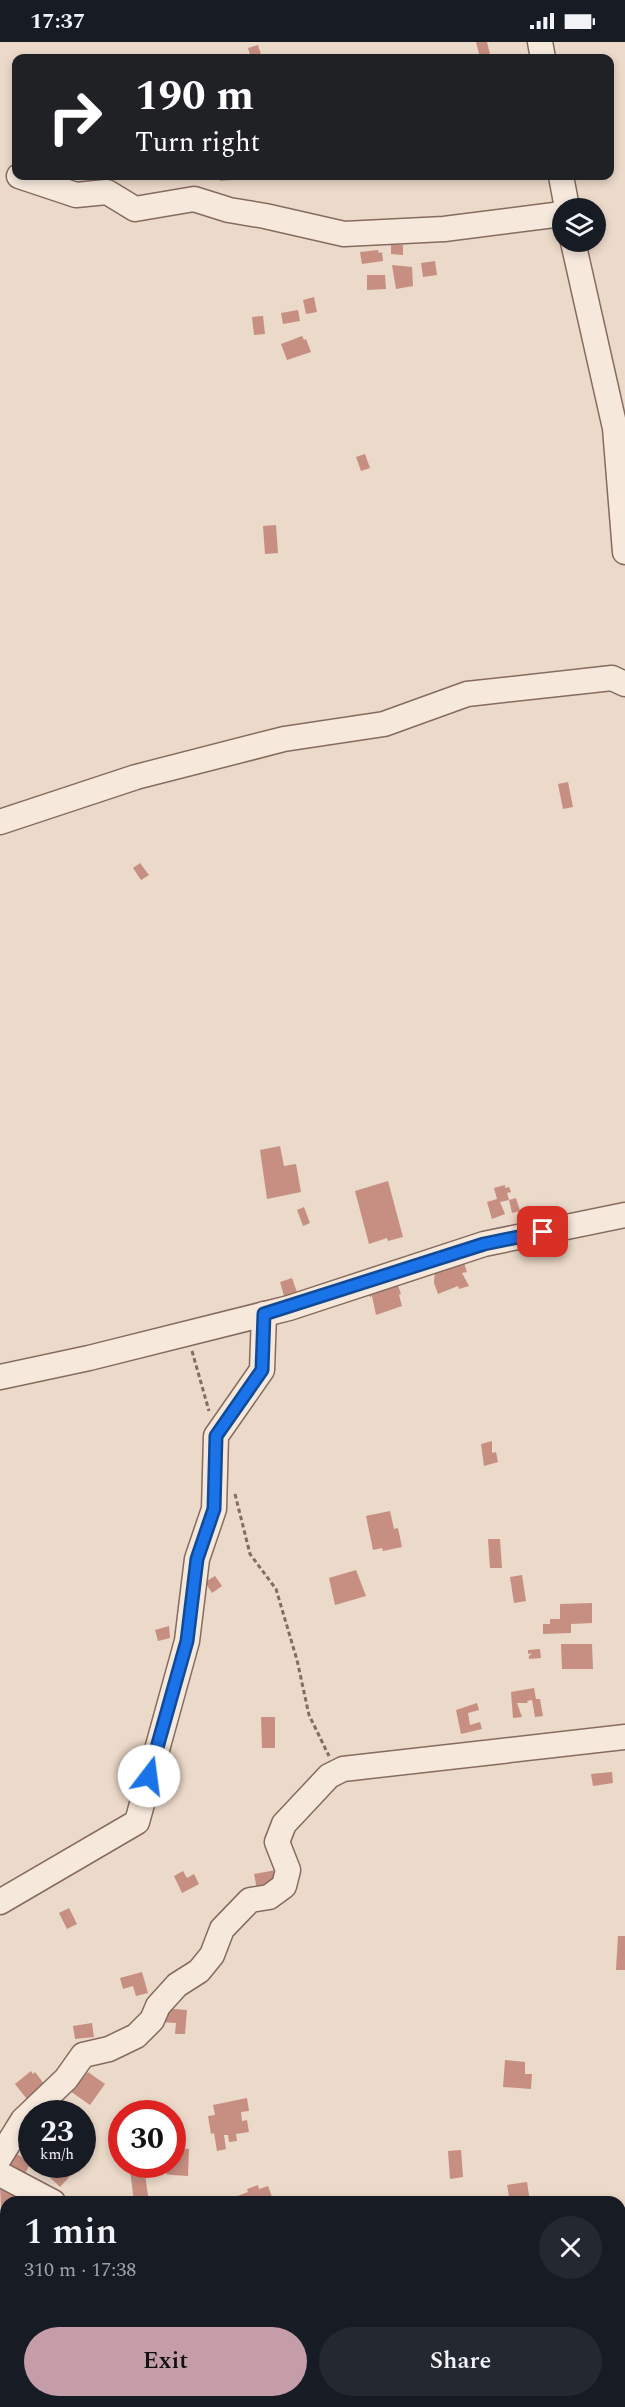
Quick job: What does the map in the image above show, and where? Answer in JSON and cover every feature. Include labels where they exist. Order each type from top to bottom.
[{"type":"street","points":[[32,180],[76,195],[107,192],[135,209],[194,199],[229,210],[344,234],[444,229],[552,215]]},
{"type":"street","points":[[562,180],[565,198]]},
{"type":"street","points":[[575,252],[615,428],[625,552]]},
{"type":"street","points":[[0,822],[136,777],[284,739],[384,724],[467,694],[612,678],[625,684]]},
{"type":"street","points":[[0,1377],[190,1334],[264,1314],[484,1244],[625,1215]]},
{"type":"street","points":[[0,1902],[137,1822],[187,1641],[197,1559],[214,1509],[216,1436],[262,1370],[264,1314]]},
{"type":"street","points":[[0,2157],[23,2120],[66,2079],[83,2055],[109,2049],[136,2036],[152,2020],[158,2006],[177,1985],[199,1971],[212,1955],[222,1929],[249,1900],[269,1897],[284,1886],[288,1870],[277,1842],[284,1824],[329,1776],[343,1769],[625,1737]]},
{"type":"street","points":[[0,2174],[42,2196]]},
{"type":"path","points":[[190,1334],[192,1353],[216,1436]]},
{"type":"path","points":[[234,1491],[250,1554],[276,1588],[297,1660],[309,1715],[326,1753],[343,1769]]},
{"type":"building","points":[[476,42],[487,42],[490,54],[479,54]]},
{"type":"building","points":[[258,45],[261,54],[250,54],[248,48]]},
{"type":"building","points":[[388,234],[397,234],[397,245],[403,245],[403,255],[391,254]]},
{"type":"building","points":[[378,250],[379,253],[382,252],[383,261],[362,264],[360,252]]},
{"type":"building","points":[[435,261],[437,275],[423,277],[421,263]]},
{"type":"building","points":[[392,265],[412,267],[413,286],[396,289]]},
{"type":"building","points":[[367,275],[385,275],[386,289],[367,290]]},
{"type":"building","points":[[314,297],[317,312],[306,314],[303,300]]},
{"type":"building","points":[[298,310],[300,321],[283,324],[281,313]]},
{"type":"building","points":[[263,316],[265,334],[254,335],[252,317]]},
{"type":"building","points":[[302,336],[304,340],[306,339],[311,352],[287,360],[281,344]]},
{"type":"building","points":[[365,454],[370,468],[361,471],[356,457]]},
{"type":"building","points":[[276,525],[278,553],[265,554],[263,526]]},
{"type":"building","points":[[568,782],[573,807],[563,809],[558,784]]},
{"type":"building","points":[[140,863],[149,875],[141,880],[133,868]]},
{"type":"building","points":[[280,1146],[284,1166],[296,1164],[301,1192],[267,1199],[260,1150]]},
{"type":"building","points":[[388,1181],[403,1237],[388,1241],[387,1238],[369,1244],[355,1191]]},
{"type":"building","points":[[505,1185],[505,1188],[509,1187],[511,1192],[507,1193],[509,1200],[500,1202],[505,1214],[492,1219],[487,1202],[497,1199],[494,1188]]},
{"type":"building","points":[[516,1198],[520,1211],[512,1213],[509,1200]]},
{"type":"building","points":[[304,1207],[310,1223],[303,1226],[297,1210]]},
{"type":"building","points":[[463,1260],[467,1272],[462,1273],[469,1286],[459,1289],[458,1286],[438,1294],[434,1283],[435,1268]]},
{"type":"building","points":[[395,1277],[401,1294],[399,1295],[402,1306],[376,1315],[372,1296],[370,1297],[366,1286]]},
{"type":"building","points":[[292,1278],[299,1298],[286,1303],[280,1282]]},
{"type":"building","points":[[492,1441],[492,1453],[496,1452],[498,1462],[484,1466],[481,1444]]},
{"type":"building","points":[[390,1511],[394,1529],[398,1528],[402,1547],[383,1551],[382,1548],[373,1550],[366,1516]]},
{"type":"building","points":[[488,1539],[500,1539],[502,1568],[490,1568]]},
{"type":"building","points":[[356,1570],[366,1596],[335,1605],[329,1578]]},
{"type":"building","points":[[522,1575],[526,1601],[514,1603],[510,1577]]},
{"type":"building","points":[[215,1576],[222,1586],[212,1593],[205,1582]]},
{"type":"building","points":[[592,1603],[592,1623],[571,1624],[571,1633],[543,1634],[543,1624],[550,1624],[550,1619],[560,1619],[560,1604]]},
{"type":"building","points":[[169,1626],[170,1638],[158,1641],[155,1630]]},
{"type":"building","points":[[561,1644],[592,1644],[593,1669],[562,1669]]},
{"type":"building","points":[[540,1649],[541,1658],[529,1659],[532,1653],[528,1654],[528,1650]]},
{"type":"building","points":[[534,1688],[536,1699],[540,1699],[543,1716],[535,1717],[532,1700],[527,1701],[528,1703],[517,1703],[522,1717],[513,1718],[511,1692]]},
{"type":"building","points":[[477,1703],[479,1710],[468,1713],[470,1725],[480,1722],[482,1729],[461,1734],[456,1710]]},
{"type":"building","points":[[261,1717],[275,1717],[275,1748],[262,1748]]},
{"type":"building","points":[[612,1772],[613,1783],[593,1786],[591,1774]]},
{"type":"building","points":[[276,1870],[278,1882],[263,1885],[265,1893],[258,1894],[254,1874]]},
{"type":"building","points":[[183,1871],[187,1878],[194,1874],[199,1884],[182,1893],[174,1876]]},
{"type":"building","points":[[69,1908],[77,1924],[67,1929],[59,1913]]},
{"type":"building","points":[[618,1936],[625,1936],[625,1970],[616,1970]]},
{"type":"building","points":[[142,1972],[148,1993],[136,1996],[133,1986],[123,1989],[120,1978]]},
{"type":"building","points":[[161,2008],[187,2010],[185,2034],[175,2034],[176,2023],[160,2022]]},
{"type":"building","points":[[92,2023],[94,2037],[75,2039],[73,2026]]},
{"type":"building","points":[[505,2060],[525,2062],[525,2074],[532,2074],[531,2089],[503,2087]]},
{"type":"building","points":[[31,2071],[33,2074],[35,2072],[48,2089],[34,2100],[28,2100],[15,2084]]},
{"type":"building","points":[[88,2072],[105,2084],[94,2100],[83,2100],[70,2091],[81,2077],[83,2078]]},
{"type":"building","points":[[247,2098],[249,2111],[241,2112],[242,2121],[247,2120],[249,2132],[236,2134],[237,2141],[229,2142],[228,2135],[224,2135],[226,2149],[217,2151],[208,2116],[215,2115],[213,2105]]},
{"type":"building","points":[[186,2149],[189,2149],[188,2176],[186,2176]]},
{"type":"building","points":[[461,2150],[463,2177],[450,2179],[448,2151]]},
{"type":"building","points":[[11,2151],[18,2155],[18,2170],[5,2162]]},
{"type":"building","points":[[50,2178],[68,2178],[60,2187]]},
{"type":"building","points":[[131,2178],[145,2178],[148,2196],[133,2196]]},
{"type":"building","points":[[527,2182],[529,2196],[509,2196],[507,2185]]},
{"type":"building","points":[[258,2185],[259,2189],[268,2186],[272,2196],[238,2196],[248,2192],[247,2189]]},
{"type":"building","points":[[0,2188],[15,2192],[13,2196],[0,2196]]},
{"type":"route","points":[[149,1776],[187,1641],[197,1559],[214,1509],[216,1436],[262,1370],[264,1314],[289,1308],[436,1258],[484,1244],[543,1232]]}]
